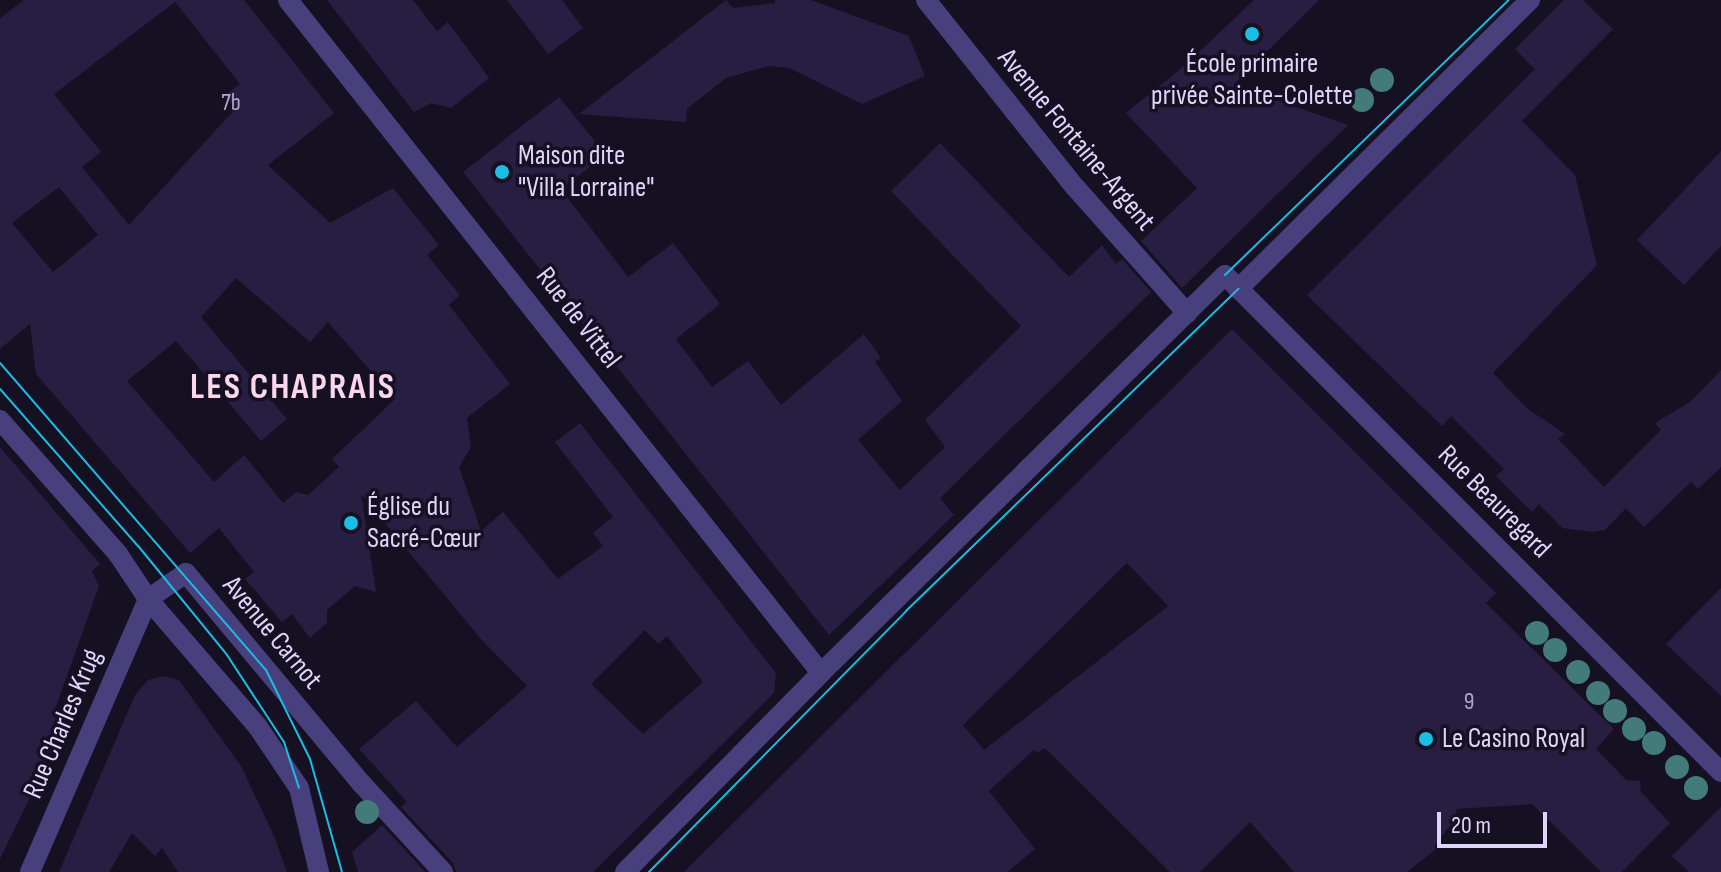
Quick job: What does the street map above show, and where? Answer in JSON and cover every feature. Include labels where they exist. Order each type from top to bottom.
[{"type":"street","name":"Rue de Vittel","points":[[288,0],[821,673]]},
{"type":"street","name":"Avenue Fontaine-Argent","points":[[926,0],[1075,187],[1187,313]]},
{"type":"street","points":[[625,872],[821,673],[1187,313],[1232,282],[1530,0]]},
{"type":"street","name":"Rue Beauregard","points":[[1232,282],[1595,642],[1721,772]]},
{"type":"street","points":[[0,420],[118,554],[148,599],[258,727],[299,788],[319,872]]},
{"type":"street","name":"Avenue Carnot","points":[[148,599],[186,573],[344,763],[443,872]]},
{"type":"street","name":"Rue Charles Krug","points":[[30,872],[148,599]]},
{"type":"building","points":[[24,0],[244,0],[334,113],[268,165],[330,223],[393,188],[439,245],[427,255],[460,295],[449,305],[510,384],[467,418],[471,447],[459,467],[481,531],[503,512],[558,579],[603,546],[593,533],[613,517],[555,442],[580,423],[776,673],[774,693],[593,872],[456,872],[453,863],[401,807],[407,802],[359,749],[416,701],[457,747],[527,686],[480,638],[361,494],[376,592],[355,586],[327,610],[327,623],[310,638],[292,614],[282,622],[245,579],[254,572],[219,528],[190,553],[36,374],[30,324],[0,349],[0,18]],"holes":[[[175,2],[240,84],[225,96],[236,108],[129,225],[82,167],[101,152],[54,94]],[[59,187],[98,235],[53,272],[12,223]],[[236,278],[310,342],[328,322],[395,399],[332,459],[339,467],[308,495],[296,492],[283,503],[244,455],[214,482],[127,381],[176,341],[261,441],[287,419],[201,317]],[[645,630],[658,644],[667,636],[703,682],[643,734],[591,684]]]},
{"type":"building","points":[[327,0],[413,0],[437,31],[448,22],[489,78],[451,108],[431,103],[414,112]]},
{"type":"building","points":[[507,0],[562,0],[583,28],[548,54]]},
{"type":"building","points":[[726,0],[733,8],[775,3],[775,0],[811,0],[909,36],[925,76],[862,104],[789,68],[768,66],[726,78],[687,109],[686,122],[579,114]]},
{"type":"building","points":[[1254,0],[1319,0],[1233,85],[1348,125],[1182,288],[1141,241],[1197,188],[1126,113],[1185,65]]},
{"type":"building","points":[[1564,0],[1583,0],[1613,29],[1522,121],[1575,175],[1597,265],[1493,373],[1528,409],[1565,434],[1558,439],[1604,487],[1661,430],[1655,423],[1690,402],[1721,370],[1721,467],[1698,489],[1691,482],[1644,527],[1626,508],[1605,530],[1592,532],[1562,528],[1539,504],[1532,512],[1496,476],[1504,469],[1451,416],[1442,426],[1307,295],[1535,69],[1515,49]]},
{"type":"building","points":[[559,97],[606,155],[561,189],[628,277],[673,243],[720,304],[676,339],[712,387],[748,361],[781,405],[864,334],[881,358],[875,362],[902,401],[858,440],[900,490],[945,447],[925,420],[1021,326],[891,191],[940,143],[1069,277],[1102,245],[1116,264],[1122,259],[1151,292],[940,498],[954,515],[829,635],[463,172]]},
{"type":"building","points":[[1721,151],[1721,246],[1684,285],[1637,240]]},
{"type":"building","points":[[1232,329],[1496,593],[1486,603],[1614,729],[1596,749],[1626,780],[1640,781],[1641,792],[1670,823],[1622,872],[1601,872],[1532,804],[1457,809],[1453,822],[1434,846],[1436,849],[1407,872],[1294,872],[1250,822],[1200,872],[1170,872],[1045,748],[1037,753],[1034,750],[989,791],[1035,849],[1007,872],[684,872]],"holes":[[[1127,563],[1168,606],[984,750],[963,725]]]},
{"type":"building","points":[[0,447],[100,564],[92,571],[99,586],[54,712],[69,718],[0,859]]},
{"type":"building","points":[[1721,588],[1721,696],[1666,644]]},
{"type":"building","points":[[163,676],[179,680],[241,766],[274,836],[287,872],[178,872],[162,848],[155,856],[132,833],[109,872],[59,872],[135,695],[148,680]]},
{"type":"building","points":[[1721,807],[1721,872],[1689,872],[1672,856]]},
{"type":"building","points":[[382,825],[425,872],[358,872],[352,852]]},
{"type":"tram line","points":[[1225,275],[1509,0]]},
{"type":"tram line","points":[[649,872],[906,611],[1238,289]]},
{"type":"tram line","points":[[0,363],[266,670],[310,759],[342,872]]},
{"type":"tram line","points":[[0,389],[139,547],[227,655],[284,742],[299,788]]},
{"type":"place","name":"École primaire privée Sainte-Colette","points":[[1252,34]]},
{"type":"place","name":"Maison dite \"Villa Lorraine\"","points":[[502,172]]},
{"type":"place","name":"Église du Sacré-Cœur","points":[[351,523]]},
{"type":"place","name":"Le Casino Royal","points":[[1426,739]]},
{"type":"district","name":"LES CHAPRAIS","points":[[293,388]]}]
